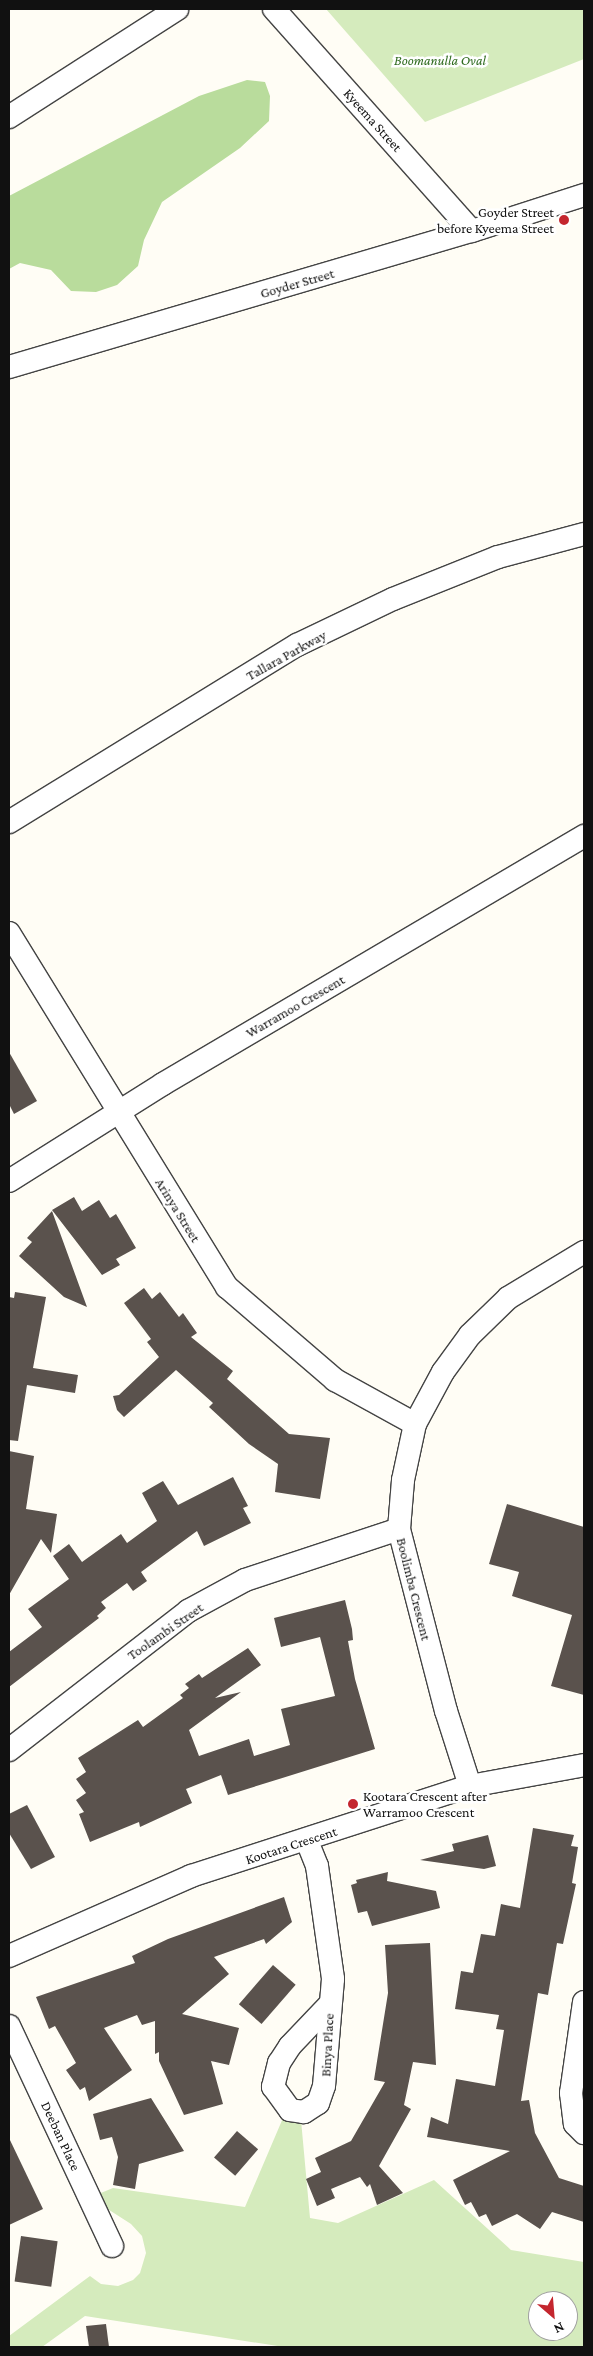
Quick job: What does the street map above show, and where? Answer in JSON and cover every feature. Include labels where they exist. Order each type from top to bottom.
[{"type":"street","points":[[9,117],[177,9]]},
{"type":"street","name":"Kyeema Street","points":[[274,9],[472,231]]},
{"type":"street","name":"Goyder Street","points":[[9,367],[472,231],[584,195]]},
{"type":"street","name":"Tallara Parkway","points":[[9,822],[298,645],[393,599],[498,557],[584,534]]},
{"type":"street","name":"Warramoo Crescent","points":[[9,1180],[117,1112],[584,836]]},
{"type":"street","name":"Arinya Street","points":[[9,933],[117,1112],[227,1287],[335,1380],[415,1424]]},
{"type":"street","name":"Boolimba Crescent","points":[[470,1786],[444,1702],[399,1529],[403,1480],[415,1424],[443,1372],[470,1335],[508,1298],[584,1252]]},
{"type":"street","name":"Toolambi Street","points":[[9,1750],[188,1612],[246,1580],[399,1529]]},
{"type":"street","name":"Kootara Crescent","points":[[9,1956],[191,1876],[307,1841],[470,1786],[584,1765]]},
{"type":"street","name":"Binya Place","points":[[307,1841],[317,1866],[330,1945],[333,1979],[329,2005]]},
{"type":"street","points":[[584,2002],[570,2093],[573,2118],[584,2132]]},
{"type":"street","name":"Deeban Place","points":[[9,2026],[112,2246]]},
{"type":"green space","name":"Boomanulla Oval","points":[[326,9],[584,9],[584,59],[425,122]]},
{"type":"green space","points":[[247,80],[265,82],[270,96],[269,121],[240,148],[162,202],[144,240],[138,266],[117,285],[96,292],[71,291],[51,270],[20,263],[9,269],[9,196],[199,96]]},
{"type":"green space","points":[[283,2118],[301,2120],[310,2218],[338,2223],[434,2180],[511,2250],[584,2262],[584,2347],[284,2347],[85,2316],[42,2347],[9,2347],[9,2336],[90,2276],[101,2284],[118,2286],[133,2280],[140,2273],[146,2253],[142,2236],[131,2224],[103,2206],[96,2195],[113,2188],[245,2207]]},
{"type":"building","points":[[9,1052],[37,1101],[14,1114],[9,1104]]},
{"type":"building","points":[[74,1197],[82,1211],[99,1200],[110,1218],[116,1214],[136,1248],[116,1259],[120,1265],[102,1275],[52,1210]]},
{"type":"building","points":[[52,1211],[87,1307],[64,1297],[19,1256],[32,1242],[27,1238]]},
{"type":"building","points":[[144,1288],[152,1299],[160,1292],[179,1317],[183,1313],[197,1333],[191,1337],[233,1371],[227,1379],[289,1434],[330,1438],[320,1499],[275,1492],[278,1464],[249,1444],[209,1407],[213,1403],[176,1370],[124,1417],[117,1410],[113,1396],[119,1395],[159,1357],[147,1342],[151,1339],[124,1303]]},
{"type":"building","points":[[15,1292],[46,1297],[33,1368],[78,1375],[75,1393],[27,1385],[18,1441],[9,1440],[9,1297],[14,1298]]},
{"type":"building","points":[[9,1451],[34,1456],[26,1509],[57,1514],[51,1553],[41,1539],[9,1595]]},
{"type":"building","points":[[233,1477],[248,1506],[243,1508],[251,1523],[204,1546],[197,1531],[141,1572],[147,1581],[133,1591],[127,1583],[101,1602],[106,1608],[97,1616],[99,1618],[9,1687],[9,1652],[42,1627],[28,1609],[69,1579],[53,1556],[69,1544],[82,1562],[121,1534],[127,1543],[157,1521],[142,1493],[163,1481],[178,1505]]},
{"type":"building","points":[[507,1504],[584,1527],[584,1695],[551,1686],[572,1615],[512,1596],[519,1572],[489,1564]]},
{"type":"building","points":[[345,1600],[352,1629],[353,1640],[348,1641],[355,1679],[375,1749],[228,1795],[221,1775],[186,1789],[192,1803],[140,1827],[139,1822],[90,1842],[79,1814],[84,1812],[76,1800],[86,1793],[76,1779],[86,1772],[78,1758],[138,1720],[143,1727],[183,1698],[180,1695],[189,1688],[185,1684],[199,1674],[202,1678],[248,1648],[261,1665],[215,1698],[241,1692],[189,1730],[199,1756],[249,1739],[254,1756],[290,1745],[281,1709],[335,1696],[320,1637],[281,1647],[274,1618]]},
{"type":"building","points":[[27,1805],[55,1857],[31,1869],[9,1833],[9,1814]]},
{"type":"building","points":[[533,1828],[574,1835],[571,1846],[578,1847],[572,1883],[576,1884],[563,1944],[557,1943],[548,1995],[538,1993],[521,2101],[529,2100],[535,2133],[559,2178],[584,2186],[584,2222],[552,2212],[540,2229],[517,2214],[492,2226],[486,2214],[479,2217],[471,2202],[465,2205],[453,2180],[510,2151],[427,2137],[431,2117],[448,2124],[456,2079],[495,2086],[504,2030],[496,2029],[499,2015],[455,2009],[461,1971],[473,1973],[481,1934],[495,1936],[501,1904],[520,1908]]},
{"type":"building","points":[[488,1835],[496,1866],[484,1869],[420,1860],[454,1851],[452,1844]]},
{"type":"building","points":[[388,1872],[387,1881],[436,1891],[440,1908],[372,1926],[367,1911],[358,1913],[351,1885],[357,1883],[356,1880]]},
{"type":"building","points":[[284,1897],[292,1922],[266,1944],[264,1939],[214,1957],[229,1974],[182,2014],[239,2028],[229,2065],[211,2061],[223,2104],[184,2115],[159,2061],[159,2052],[155,2054],[155,2021],[142,2025],[137,2015],[104,2028],[132,2070],[89,2101],[85,2087],[80,2090],[66,2070],[76,2063],[55,2026],[49,2029],[36,1997],[135,1963],[132,1956],[168,1939]]},
{"type":"building","points":[[430,1943],[436,2065],[413,2062],[404,2105],[411,2109],[379,2166],[403,2193],[377,2205],[370,2184],[367,2187],[360,2177],[331,2189],[335,2198],[317,2206],[306,2179],[321,2172],[315,2158],[351,2141],[385,2082],[374,2080],[388,1993],[385,1945]]},
{"type":"building","points":[[273,1965],[296,1985],[262,2024],[239,2004]]},
{"type":"building","points":[[151,2098],[184,2151],[139,2164],[135,2189],[113,2185],[118,2157],[112,2137],[100,2140],[93,2114]]},
{"type":"building","points":[[237,2131],[258,2149],[235,2176],[214,2157]]},
{"type":"building","points":[[9,2138],[43,2209],[9,2225]]},
{"type":"building","points":[[21,2236],[58,2241],[51,2287],[15,2282]]},
{"type":"building","points":[[106,2324],[109,2347],[89,2347],[86,2326]]},
{"type":"place","name":"Goyder Street before Kyeema Street","points":[[564,220]]},
{"type":"place","name":"Kootara Crescent after Warramoo Crescent","points":[[353,1804]]}]
